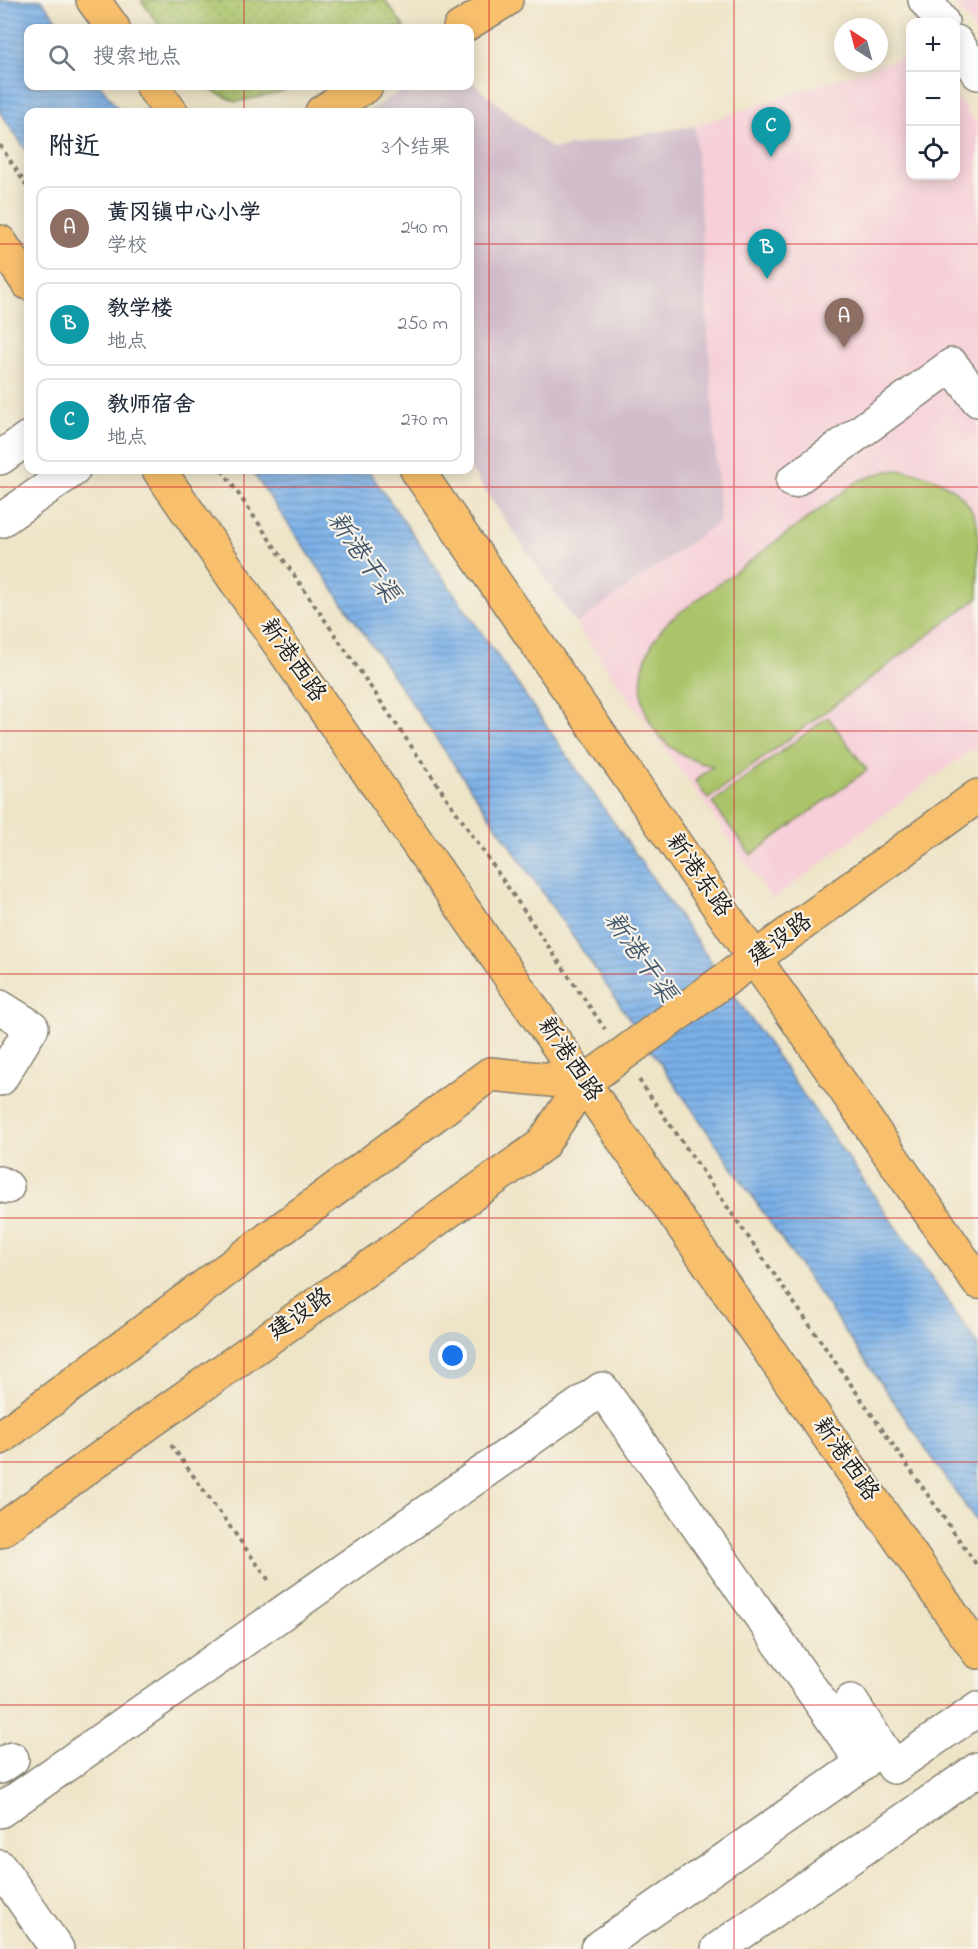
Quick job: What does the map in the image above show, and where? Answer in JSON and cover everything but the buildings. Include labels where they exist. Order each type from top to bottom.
[{"type":"main road","points":[[93,0],[110,24]]},
{"type":"main road","points":[[467,24],[506,0]]},
{"type":"main road","points":[[155,90],[168,108]]},
{"type":"main road","points":[[329,108],[359,90]]},
{"type":"main road","points":[[0,242],[24,277]]},
{"type":"main road","name":"新港西路","points":[[162,474],[978,1652]]},
{"type":"main road","name":"新港东路","points":[[420,474],[978,1282]]},
{"type":"main road","name":"建设路","points":[[0,1531],[542,1145],[584,1083],[978,796]]},
{"type":"main road","points":[[0,1438],[490,1074],[584,1083]]},
{"type":"street","points":[[926,0],[939,18]]},
{"type":"street","points":[[960,48],[978,73]]},
{"type":"street","points":[[793,481],[952,365],[978,400]]},
{"type":"street","points":[[0,458],[24,441]]},
{"type":"street","points":[[0,521],[67,474]]},
{"type":"street","points":[[0,1007],[32,1027],[0,1079]]},
{"type":"street","points":[[0,1810],[602,1389],[879,1765]]},
{"type":"street","points":[[851,1701],[879,1765]]},
{"type":"street","points":[[597,1949],[879,1765],[978,1709]]},
{"type":"street","points":[[718,1949],[978,1769]]},
{"type":"street","points":[[0,1868],[57,1949]]},
{"type":"path","points":[[0,146],[24,182]]},
{"type":"path","points":[[225,474],[622,1056],[978,1567]]},
{"type":"path","points":[[153,1420],[289,1608]]},
{"type":"shaded area","points":[[953,0],[978,0],[978,36]]},
{"type":"shaded area","points":[[906,56],[906,180],[960,180],[960,101],[978,126],[978,745],[773,900],[576,624],[720,521],[695,126],[859,72],[888,72],[888,62]]},
{"type":"shaded area","points":[[474,84],[552,149],[695,126],[720,521],[576,624],[474,474],[474,108],[374,108],[403,90],[474,90]]},
{"type":"green space","points":[[141,0],[385,0],[402,24],[158,24]]},
{"type":"green space","points":[[210,90],[286,90],[279,93],[236,102]]},
{"type":"green space","points":[[901,470],[925,475],[947,485],[965,501],[972,511],[978,529],[978,598],[708,799],[695,781],[713,766],[688,758],[668,745],[653,727],[644,707],[641,685],[644,663],[654,641],[670,620],[858,481],[887,471]]},
{"type":"green space","points":[[828,717],[867,770],[751,855],[712,803]]},
{"type":"water","points":[[0,0],[42,0],[59,24],[24,24],[24,90],[104,90],[117,108],[24,108],[24,147],[0,112]]},
{"type":"water","name":"新港干渠","points":[[254,474],[371,474],[978,1345],[978,1524]]},
{"type":"place","name":"教师宿舍","points":[[771,157]]},
{"type":"place","name":"教学楼","points":[[767,279]]},
{"type":"place","name":"黄冈镇中心小学","points":[[844,348]]}]
